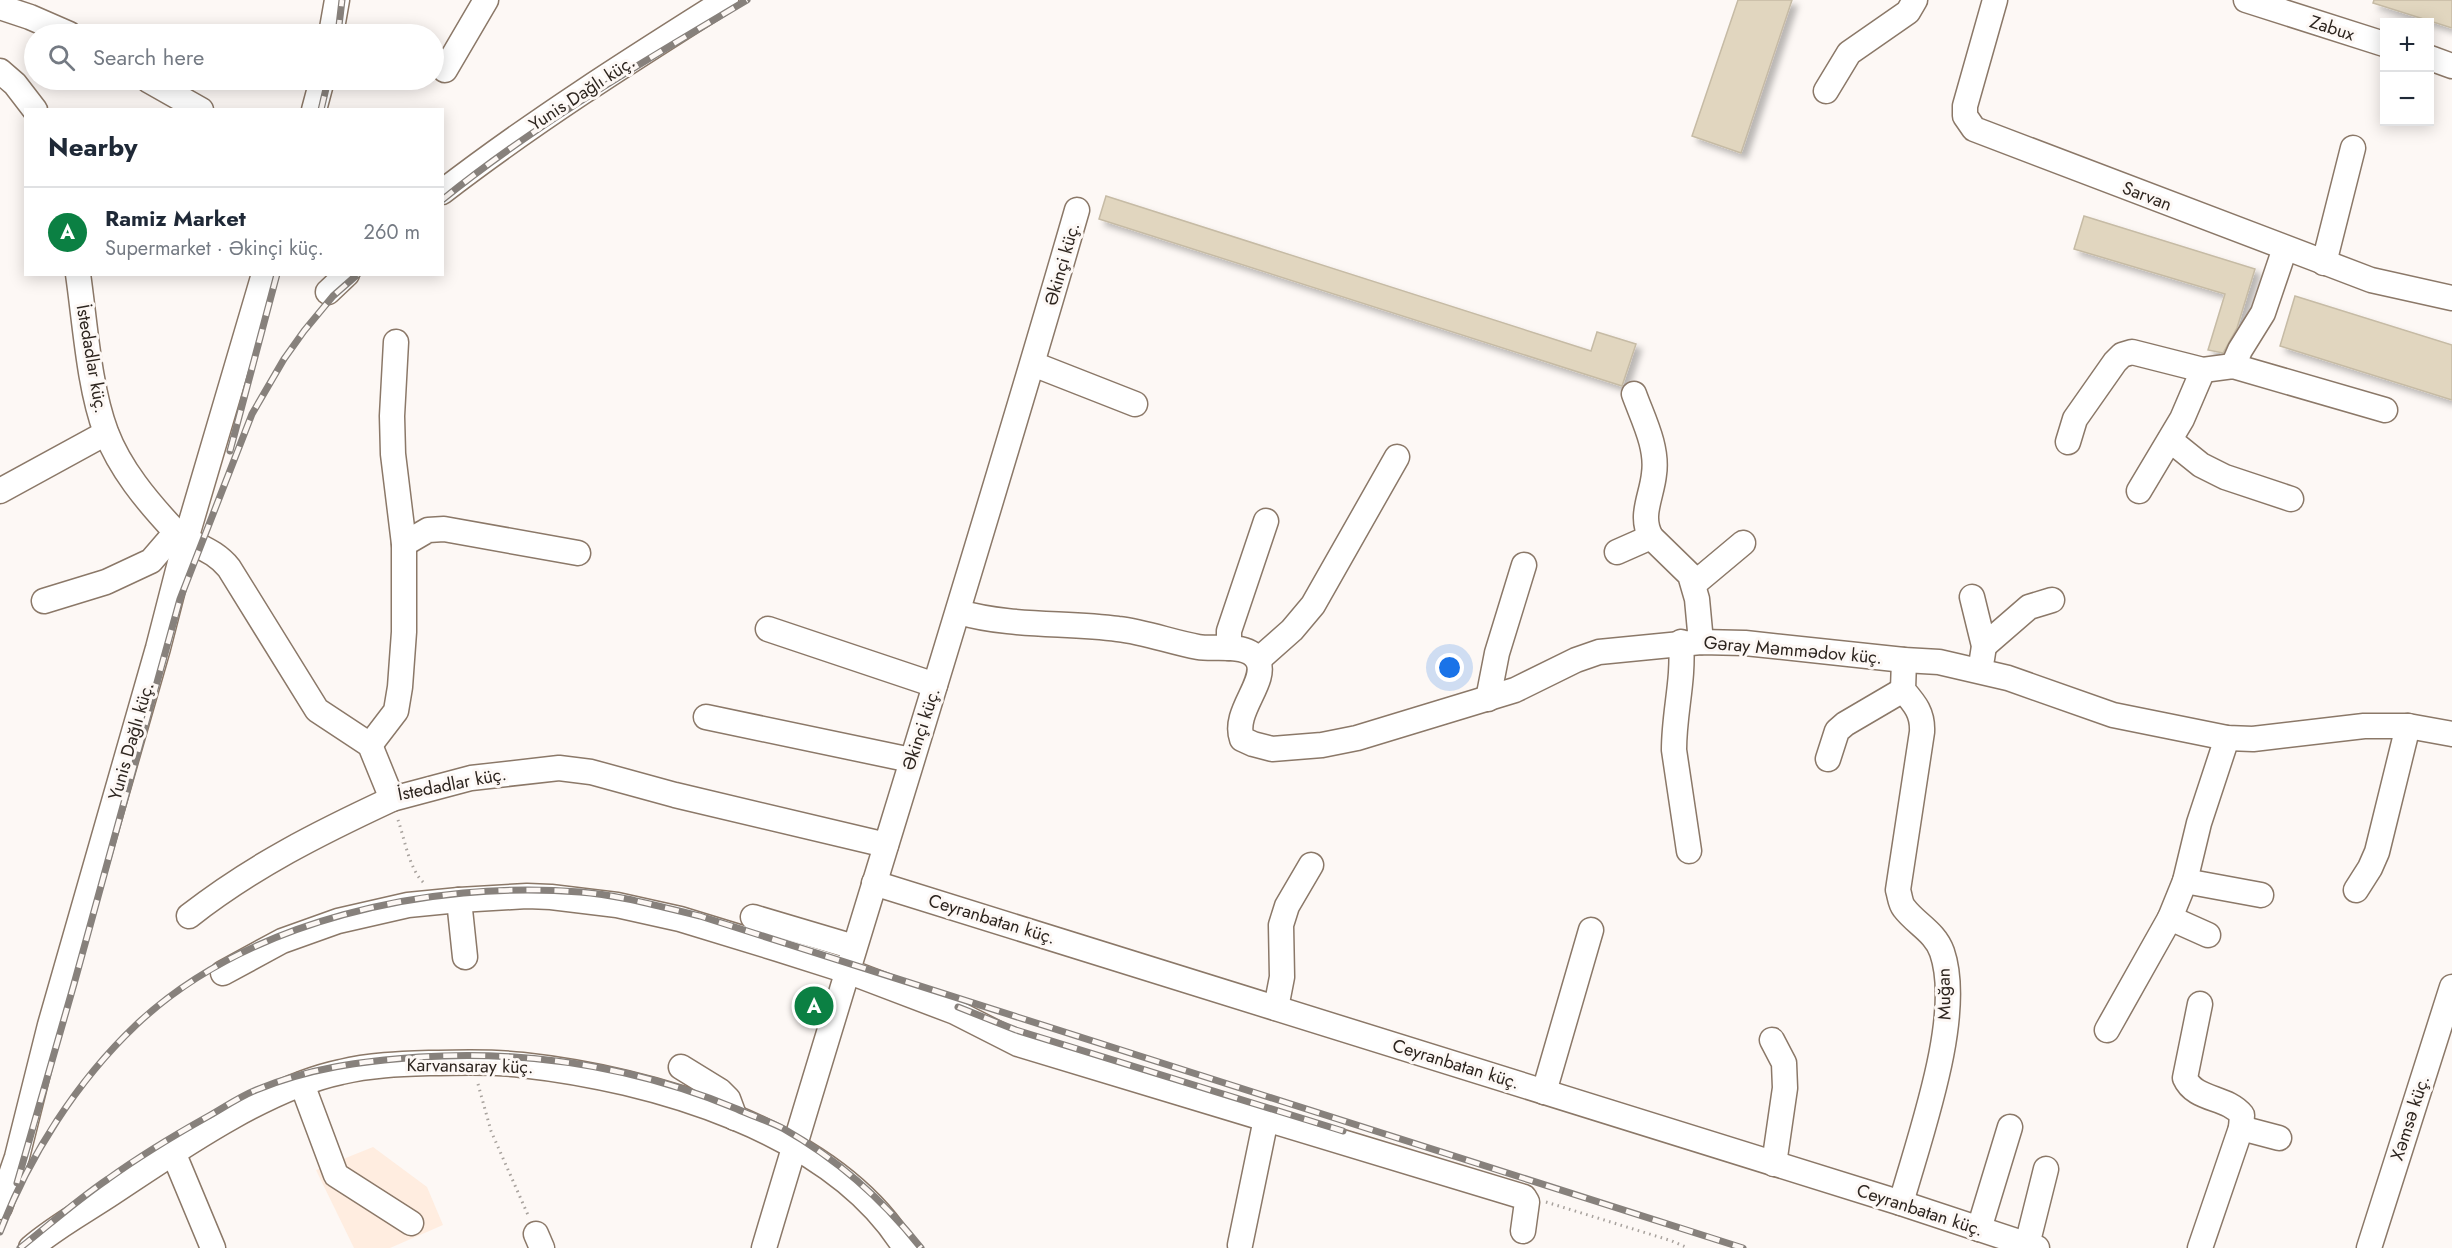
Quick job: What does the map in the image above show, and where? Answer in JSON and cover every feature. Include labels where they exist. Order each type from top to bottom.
[{"type":"street","points":[[333,24],[337,0]]},
{"type":"street","points":[[445,70],[486,0]]},
{"type":"street","name":"Yunis Dağlı küç.","points":[[444,190],[505,144],[726,0]]},
{"type":"street","points":[[1826,91],[1849,53],[1908,12],[1915,0]]},
{"type":"street","name":"Sarvan","points":[[1995,0],[1965,106],[1965,116],[1974,129],[2370,280],[2452,298]]},
{"type":"street","name":"Zabux","points":[[2246,0],[2380,42]]},
{"type":"street","points":[[0,7],[46,24]]},
{"type":"street","points":[[2434,59],[2452,66]]},
{"type":"street","points":[[0,71],[15,84],[33,108]]},
{"type":"street","points":[[166,90],[197,108]]},
{"type":"street","points":[[315,108],[319,90]]},
{"type":"street","points":[[2324,263],[2353,148]]},
{"type":"street","name":"Əkinçi küç.","points":[[764,1248],[911,760],[959,612],[1077,210]]},
{"type":"street","points":[[2233,366],[2263,313],[2284,248]]},
{"type":"street","name":"İstedadlar küç.","points":[[78,276],[98,404],[106,433],[121,462],[146,499],[181,535],[219,556],[229,568],[317,710],[370,745],[392,798],[471,778],[559,768],[591,772],[675,795],[886,845]]},
{"type":"street","name":"Yunis Dağlı küç.","points":[[0,1207],[17,1157],[50,1025],[158,648],[181,535],[263,276]]},
{"type":"street","points":[[328,292],[345,276]]},
{"type":"street","points":[[370,745],[396,711],[404,632],[404,544],[393,454],[396,342]]},
{"type":"street","points":[[2068,442],[2075,419],[2115,362],[2122,355],[2132,352],[2203,370],[2233,366],[2385,410]]},
{"type":"street","points":[[1033,364],[1135,404]]},
{"type":"street","points":[[2139,491],[2182,419],[2203,370]]},
{"type":"street","points":[[1634,394],[1655,458],[1654,474],[1644,517],[1646,530],[1690,575],[1694,584],[1691,642],[1674,735],[1674,750],[1689,851]]},
{"type":"street","points":[[0,491],[106,433]]},
{"type":"street","points":[[2170,440],[2201,465],[2225,477],[2291,499]]},
{"type":"street","points":[[959,612],[996,619],[1120,629],[1188,645],[1229,648],[1250,653],[1258,660],[1292,630],[1313,605],[1397,457]]},
{"type":"street","points":[[1229,648],[1229,631],[1266,521]]},
{"type":"street","points":[[404,544],[428,530],[444,529],[578,553]]},
{"type":"street","points":[[44,601],[106,582],[151,561],[181,535]]},
{"type":"street","points":[[1617,552],[1651,537]]},
{"type":"street","points":[[1694,584],[1743,543]]},
{"type":"street","points":[[1488,699],[1490,677],[1524,565]]},
{"type":"street","points":[[1972,597],[1983,646],[1980,671]]},
{"type":"street","points":[[1983,646],[2029,607],[2052,600]]},
{"type":"street","points":[[768,629],[935,685]]},
{"type":"street","name":"Gəray Məmmədov küç.","points":[[1258,660],[1260,670],[1241,718],[1239,730],[1242,739],[1272,749],[1322,745],[1357,738],[1515,690],[1576,660],[1599,652],[1691,642],[1744,643],[1939,662],[1980,671],[2113,715],[2227,738],[2253,739],[2364,726],[2408,726],[2452,734]]},
{"type":"street","points":[[1828,759],[1837,731],[1904,690],[1904,660]]},
{"type":"street","name":"Muğan","points":[[1901,1203],[1940,1064],[1945,1035],[1948,990],[1942,952],[1934,937],[1902,906],[1898,891],[1923,721],[1919,708],[1904,690]]},
{"type":"street","points":[[706,717],[911,760]]},
{"type":"street","points":[[2356,890],[2377,852],[2408,726]]},
{"type":"street","points":[[2107,1030],[2170,918],[2185,881],[2199,823],[2227,738]]},
{"type":"street","points":[[189,916],[260,865],[312,836],[392,798]]},
{"type":"street","points":[[1276,1008],[1282,977],[1281,925],[1287,906],[1311,865]]},
{"type":"street","points":[[2185,881],[2261,895]]},
{"type":"street","name":"Ceyranbatan küç.","points":[[874,883],[1901,1203],[2032,1246]]},
{"type":"street","points":[[223,973],[282,941],[338,921],[408,905],[527,896],[617,905],[680,919],[847,971],[955,1012],[1018,1044],[1524,1197],[1527,1202],[1523,1231]]},
{"type":"street","points":[[459,900],[465,957]]},
{"type":"street","points":[[753,917],[854,947]]},
{"type":"street","points":[[2170,918],[2208,935]]},
{"type":"street","points":[[1544,1092],[1591,930]]},
{"type":"street","name":"Xəmsə küç.","points":[[2369,1248],[2452,987]]},
{"type":"street","points":[[2199,1248],[2241,1128],[2241,1115],[2235,1107],[2200,1094],[2189,1087],[2186,1078],[2200,1004]]},
{"type":"street","points":[[1772,1040],[1784,1063],[1785,1088],[1774,1164]]},
{"type":"street","name":"Karvansaray küç.","points":[[31,1248],[173,1152],[228,1120],[302,1084],[340,1072],[390,1064],[472,1062],[521,1064],[617,1080],[687,1099],[735,1118],[794,1147],[820,1164],[864,1200],[891,1228],[904,1248]]},
{"type":"street","points":[[681,1067],[720,1091],[728,1099],[735,1118]]},
{"type":"street","points":[[302,1084],[336,1175],[411,1223]]},
{"type":"street","points":[[1240,1245],[1266,1119]]},
{"type":"street","points":[[1979,1229],[2010,1127]]},
{"type":"street","points":[[2241,1128],[2279,1138]]},
{"type":"street","points":[[173,1152],[213,1248]]},
{"type":"street","points":[[2032,1246],[2046,1169]]},
{"type":"path","points":[[392,798],[413,866],[419,878],[425,883]]},
{"type":"path","points":[[472,1062],[491,1131],[539,1241]]},
{"type":"path","points":[[1524,1197],[1587,1214],[1688,1248]]},
{"type":"shaded area","points":[[373,1147],[427,1187],[443,1225],[390,1248],[354,1248],[316,1170]]},
{"type":"building","points":[[1738,0],[1792,0],[1741,153],[1692,136]]},
{"type":"building","points":[[2374,0],[2452,0],[2452,28],[2434,22],[2434,18],[2420,18],[2373,3]]},
{"type":"building","points":[[1106,196],[1591,351],[1597,332],[1636,344],[1622,386],[1099,219]]},
{"type":"building","points":[[2084,216],[2255,269],[2237,328],[2223,353],[2208,350],[2225,294],[2074,249]]},
{"type":"building","points":[[2295,296],[2452,345],[2452,400],[2280,346]]},
{"type":"railway","points":[[339,24],[342,0]]},
{"type":"railway","points":[[444,198],[553,119],[747,0]]},
{"type":"railway","points":[[321,108],[326,90]]},
{"type":"railway","points":[[230,451],[276,276]]},
{"type":"railway","points":[[17,1183],[180,599],[252,414],[284,359],[304,331],[333,296],[356,276]]},
{"type":"railway","points":[[0,1232],[25,1175],[75,1095],[114,1047],[136,1025],[181,989],[231,958],[286,934],[344,915],[403,901],[463,893],[523,890],[580,892],[610,896],[700,916],[1743,1248]]},
{"type":"railway","points":[[958,1007],[1016,1030],[1343,1131]]},
{"type":"railway","points":[[20,1248],[85,1195],[132,1162],[256,1090],[296,1076],[356,1063],[460,1056],[541,1059],[621,1072],[699,1094],[772,1123],[804,1141],[841,1167],[891,1214],[921,1248]]},
{"type":"place","name":"Ramiz Market","points":[[814,1006]]}]
